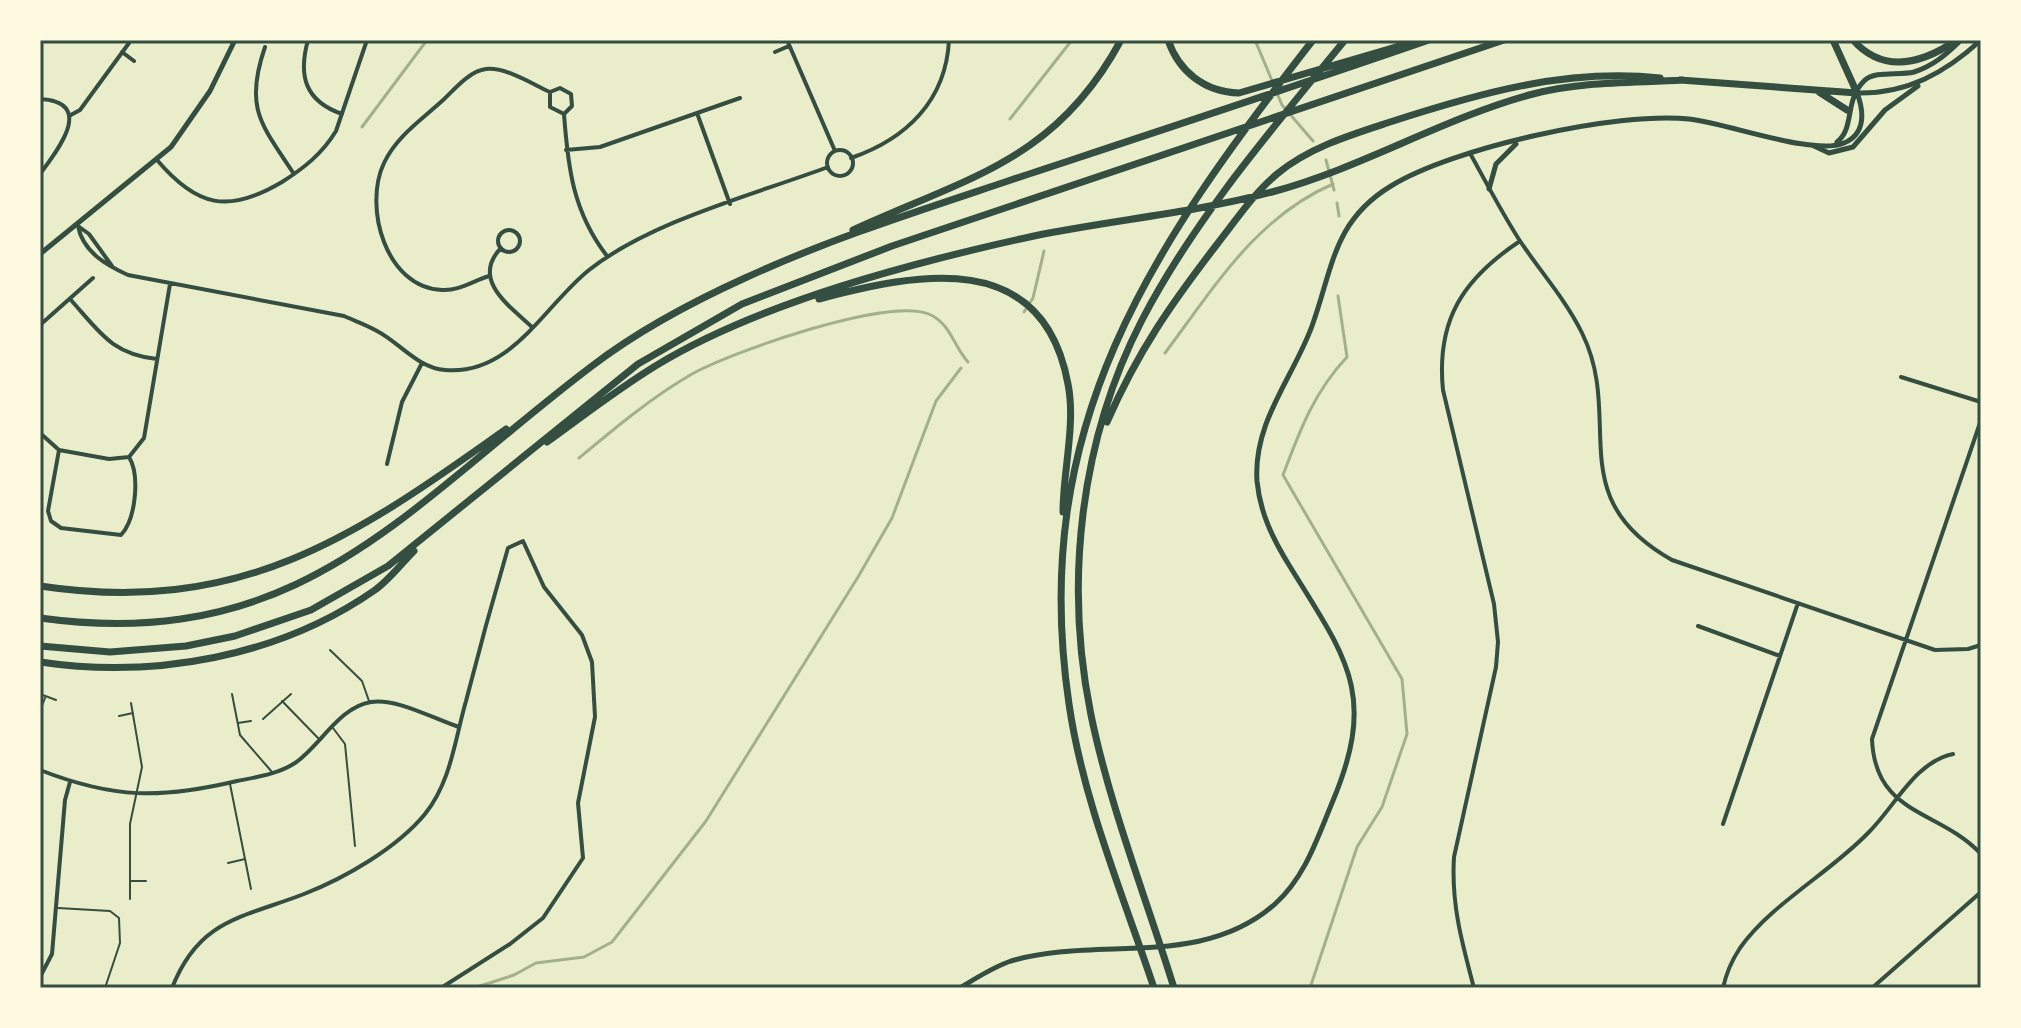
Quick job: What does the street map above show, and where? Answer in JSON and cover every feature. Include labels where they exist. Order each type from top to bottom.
[{"type":"highway","points":[[40,586],[114,594],[173,591],[245,578],[337,541],[410,498],[608,354],[675,312],[1008,162],[1044,137],[1075,108],[1121,40]]},
{"type":"highway","points":[[1168,40],[1180,63],[1196,80],[1229,92],[1249,91],[1358,55],[1421,40]]},
{"type":"highway","points":[[1064,532],[1091,410],[1123,322],[1181,218],[1311,40]]},
{"type":"highway","points":[[1174,988],[1091,716],[1082,653],[1080,536],[1095,450],[1129,349],[1162,284],[1293,104],[1345,40]]},
{"type":"highway","points":[[789,259],[1429,40]]},
{"type":"highway","points":[[40,646],[136,651],[235,636],[286,619],[336,597],[388,566],[638,364],[742,304],[821,271],[1504,40]]},
{"type":"highway","points":[[1095,450],[1127,374],[1155,326],[1258,193],[1277,174],[1308,155],[1444,104],[1516,85],[1614,75],[1857,93],[1833,40]]},
{"type":"highway","points":[[1853,40],[1872,57],[1912,63],[1959,40]]},
{"type":"highway","points":[[495,479],[622,387],[711,337],[837,288],[1031,237],[1267,193],[1333,170],[1445,124],[1535,93],[1563,88],[1683,80]]},
{"type":"highway","points":[[1817,91],[1847,110]]},
{"type":"highway","points":[[711,337],[813,301],[916,278],[954,276],[992,285],[1024,305],[1044,325],[1056,347],[1068,385],[1060,602],[1069,705],[1087,787],[1154,988]]},
{"type":"highway","points":[[40,618],[112,625],[164,621],[232,608],[292,587],[344,561],[385,534],[557,393]]},
{"type":"highway","points":[[40,662],[95,668],[149,668],[223,657],[340,611],[377,588],[435,530]]},
{"type":"street","points":[[40,254],[157,160],[197,112],[235,40]]},
{"type":"street","points":[[308,40],[302,67],[305,85],[316,101],[342,114]]},
{"type":"street","points":[[157,160],[192,194],[217,202],[247,200],[294,174],[328,144],[342,114],[367,40]]},
{"type":"street","points":[[851,158],[896,138],[921,116],[940,82],[949,40]]},
{"type":"street","points":[[1832,145],[1847,128],[1847,110],[1869,77],[1916,71],[1934,63],[1959,40]]},
{"type":"street","points":[[960,988],[999,966],[1025,958],[1179,945],[1216,937],[1264,912],[1286,893],[1307,862],[1345,770],[1355,731],[1355,704],[1350,677],[1337,645],[1266,522],[1257,469],[1268,417],[1313,324],[1330,261],[1349,225],[1374,198],[1399,181],[1471,155],[1611,121],[1657,118],[1717,123],[1814,146],[1829,153],[1853,147],[1885,110],[1922,82],[1948,68],[1981,40]]},
{"type":"street","points":[[69,116],[80,110],[129,43]]},
{"type":"street","points":[[775,52],[788,43],[835,151]]},
{"type":"street","points":[[265,47],[256,75],[255,102],[268,134],[294,174]]},
{"type":"street","points":[[122,52],[134,61]]},
{"type":"street","points":[[489,276],[459,288],[438,290],[426,287],[400,269],[389,253],[377,215],[379,174],[399,140],[477,71],[498,70],[550,92],[560,88],[571,94],[572,106],[564,114],[574,196],[589,231],[607,256]]},
{"type":"street","points":[[1857,93],[1886,92],[1922,82]]},
{"type":"street","points":[[550,92],[550,107],[564,114]]},
{"type":"street","points":[[1814,146],[1849,141],[1861,125],[1863,108],[1857,93]]},
{"type":"street","points":[[566,150],[600,147],[740,98]]},
{"type":"street","points":[[40,99],[57,103],[69,116]]},
{"type":"street","points":[[697,113],[730,204]]},
{"type":"street","points":[[40,174],[66,137],[69,116]]},
{"type":"street","points":[[1489,189],[1496,164],[1520,141]]},
{"type":"street","points":[[843,150],[851,158],[852,166],[844,174],[836,175],[828,167],[829,156],[835,151],[843,150]]},
{"type":"street","points":[[1471,155],[1520,241],[1581,331],[1590,351],[1601,467],[1609,497],[1622,519],[1650,547],[1672,560],[1935,650],[1968,649],[1981,645]]},
{"type":"street","points":[[78,226],[80,237],[101,262],[128,275],[344,316],[377,330],[422,363],[445,370],[489,364],[506,354],[559,297],[607,256],[650,234],[828,167]]},
{"type":"street","points":[[78,226],[89,234],[113,268]]},
{"type":"street","points":[[501,248],[510,252],[516,249],[520,243],[518,234],[509,230],[502,232],[499,238],[501,248],[490,262],[489,276],[502,297],[532,327]]},
{"type":"street","points":[[1474,988],[1456,918],[1452,882],[1498,642],[1494,604],[1443,390],[1441,362],[1447,327],[1462,293],[1491,261],[1520,241]]},
{"type":"street","points":[[40,325],[93,278]]},
{"type":"street","points":[[40,433],[59,450],[109,459],[129,457],[144,438],[170,284]]},
{"type":"street","points":[[70,299],[113,347],[131,355],[157,359]]},
{"type":"street","points":[[387,464],[402,402],[422,363]]},
{"type":"street","points":[[1901,377],[1981,402]]},
{"type":"street","points":[[1981,420],[1872,739],[1873,761],[1879,778],[1898,799],[1914,812],[1965,839],[1981,854]]},
{"type":"street","points":[[59,450],[48,511],[51,521],[58,528],[111,537],[121,535],[127,525],[137,474],[129,457]]},
{"type":"street","points":[[172,988],[187,954],[201,939],[266,905],[304,894],[359,864],[412,828],[441,789],[508,548],[523,541],[544,587],[582,635],[592,662],[595,717],[578,803],[583,858],[543,918],[510,944],[441,988]]},
{"type":"street","points":[[1723,824],[1798,603]]},
{"type":"street","points":[[1698,626],[1780,656]]},
{"type":"street","points":[[40,770],[70,782],[139,795],[178,794],[273,773],[296,762],[349,712],[369,702],[392,705],[459,727]]},
{"type":"street","points":[[1723,988],[1733,961],[1749,938],[1869,832],[1936,758],[1953,754]]},
{"type":"street","points":[[40,977],[52,954],[65,800],[70,782]]},
{"type":"street","points":[[1872,988],[1981,892]]},
{"type":"lane","points":[[330,650],[362,681],[369,702]]},
{"type":"lane","points":[[40,694],[56,700]]},
{"type":"lane","points":[[232,694],[240,735],[273,773]]},
{"type":"lane","points":[[263,719],[291,694]]},
{"type":"lane","points":[[40,711],[45,696]]},
{"type":"lane","points":[[282,701],[320,740]]},
{"type":"lane","points":[[130,899],[130,824],[139,795],[142,767],[131,703]]},
{"type":"lane","points":[[119,716],[133,713]]},
{"type":"lane","points":[[237,723],[251,721]]},
{"type":"lane","points":[[333,728],[345,744],[355,846]]},
{"type":"lane","points":[[230,783],[251,889]]},
{"type":"lane","points":[[228,863],[245,859]]},
{"type":"lane","points":[[130,881],[146,881]]},
{"type":"lane","points":[[57,908],[110,911],[119,918],[121,929],[117,957],[105,988]]},
{"type":"waterway","points":[[362,127],[427,40]]},
{"type":"waterway","points":[[1010,119],[1072,40]]},
{"type":"waterway","points":[[1255,40],[1273,83]]},
{"type":"waterway","points":[[1277,93],[1282,105],[1313,141]]},
{"type":"waterway","points":[[1326,160],[1334,190]]},
{"type":"waterway","points":[[1165,353],[1219,280],[1259,235],[1281,215],[1333,184]]},
{"type":"waterway","points":[[1337,203],[1339,216]]},
{"type":"waterway","points":[[1024,312],[1033,298],[1044,251]]},
{"type":"waterway","points":[[1310,988],[1357,847],[1382,807],[1407,734],[1402,679],[1283,475],[1317,398],[1347,357],[1338,296]]},
{"type":"waterway","points":[[579,458],[648,403],[692,374],[775,340],[848,319],[911,311],[931,315],[948,330],[968,362]]},
{"type":"waterway","points":[[474,988],[514,975],[536,963],[584,957],[612,942],[706,821],[858,577],[892,518],[936,401],[961,368]]}]
